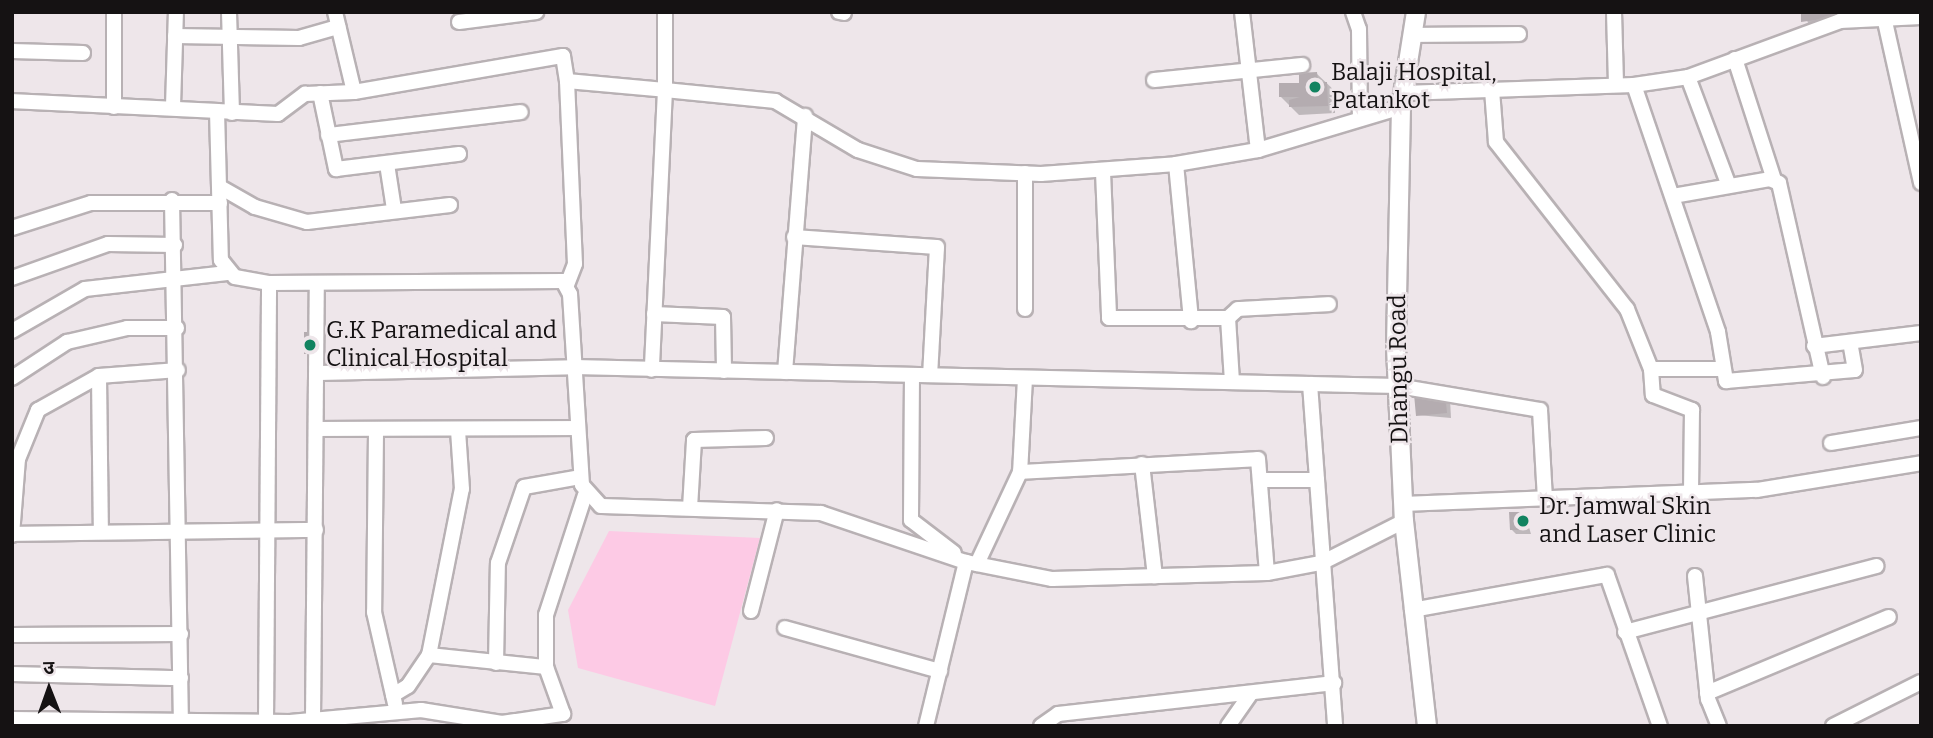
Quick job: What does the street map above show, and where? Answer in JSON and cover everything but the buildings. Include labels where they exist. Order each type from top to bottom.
[{"type":"street","points":[[114,12],[114,107]]},
{"type":"street","points":[[173,107],[176,12]]},
{"type":"street","points":[[229,12],[232,113]]},
{"type":"street","points":[[458,22],[536,12]]},
{"type":"street","points":[[652,370],[665,90],[665,12]]},
{"type":"street","points":[[839,12],[844,13]]},
{"type":"street","points":[[1242,12],[1258,150]]},
{"type":"street","points":[[1353,12],[1359,29],[1360,119]]},
{"type":"street","name":"Dhangu Road","points":[[1416,12],[1402,100],[1398,386],[1403,513],[1427,726]]},
{"type":"street","points":[[1614,12],[1616,85]]},
{"type":"street","points":[[567,81],[760,96],[805,116],[858,150],[917,169],[1025,173],[1103,172],[1176,164],[1258,150],[1360,119],[1402,100],[1492,90],[1634,85],[1688,77],[1840,21],[1921,16]]},
{"type":"street","points":[[1884,17],[1919,161],[1921,183]]},
{"type":"street","points":[[175,36],[299,38],[337,20],[354,92]]},
{"type":"street","points":[[1412,35],[1520,34]]},
{"type":"street","points":[[12,51],[83,53]]},
{"type":"street","points":[[12,101],[278,114],[301,96],[354,92],[563,56],[567,81],[575,264],[567,285],[581,477],[585,495],[552,583],[546,667],[568,720],[488,723],[397,712],[374,720],[181,724],[12,719]]},
{"type":"street","points":[[1735,59],[1774,180],[1781,187],[1822,377]]},
{"type":"street","points":[[1154,80],[1302,65]]},
{"type":"street","points":[[1688,77],[1729,186]]},
{"type":"street","points":[[1634,85],[1718,332],[1722,369],[1729,383],[1822,377],[1857,369],[1850,342]]},
{"type":"street","points":[[1492,90],[1496,142],[1627,309],[1651,369],[1655,398],[1693,414],[1691,493]]},
{"type":"street","points":[[320,93],[336,169],[460,154]]},
{"type":"street","points":[[217,111],[220,203],[227,273]]},
{"type":"street","points":[[328,135],[521,112]]},
{"type":"street","points":[[785,372],[805,116]]},
{"type":"street","points":[[387,164],[394,209]]},
{"type":"street","points":[[1176,164],[1191,321]]},
{"type":"street","points":[[1103,172],[1109,318],[1191,321],[1228,318],[1238,309],[1329,304]]},
{"type":"street","points":[[1025,173],[1025,309]]},
{"type":"street","points":[[1673,197],[1774,180]]},
{"type":"street","points":[[220,187],[296,220],[450,205]]},
{"type":"street","points":[[12,228],[91,202],[172,200],[220,203]]},
{"type":"street","points":[[172,200],[181,528],[181,724]]},
{"type":"street","points":[[794,237],[937,247],[930,375]]},
{"type":"street","points":[[12,278],[108,244],[175,245]]},
{"type":"street","points":[[12,331],[85,289],[176,283],[227,273],[269,283],[556,278],[567,285]]},
{"type":"street","points":[[266,722],[269,283]]},
{"type":"street","points":[[313,720],[319,373],[317,283]]},
{"type":"street","points":[[654,314],[723,317],[724,371]]},
{"type":"street","points":[[1228,318],[1232,382]]},
{"type":"street","points":[[12,378],[67,342],[127,328],[177,328]]},
{"type":"street","points":[[1814,346],[1921,333]]},
{"type":"street","points":[[319,373],[574,367],[1398,386],[1539,410],[1545,499]]},
{"type":"street","points":[[1651,369],[1722,369]]},
{"type":"street","points":[[178,370],[99,376],[49,401],[32,419],[18,458],[12,534],[181,528],[268,527],[316,530]]},
{"type":"street","points":[[912,375],[911,520],[972,563]]},
{"type":"street","points":[[99,376],[101,530]]},
{"type":"street","points":[[926,726],[972,563],[1020,472],[1025,377]]},
{"type":"street","points":[[1310,384],[1321,563],[1334,683],[1335,726]]},
{"type":"street","points":[[318,429],[376,432],[577,428]]},
{"type":"street","points":[[1831,443],[1921,428]]},
{"type":"street","points":[[393,695],[408,686],[429,655],[462,489],[458,430]]},
{"type":"street","points":[[376,432],[374,612],[397,712]]},
{"type":"street","points":[[690,508],[694,440],[766,438]]},
{"type":"street","points":[[1020,472],[1254,458],[1264,480],[1267,573]]},
{"type":"street","points":[[585,495],[601,506],[821,513],[972,563],[1052,579],[1267,573],[1321,563],[1403,513],[1545,499],[1757,490],[1921,463]]},
{"type":"street","points":[[1142,464],[1155,576]]},
{"type":"street","points":[[496,663],[498,563],[524,487],[581,477]]},
{"type":"street","points":[[1264,480],[1317,480]]},
{"type":"street","points":[[751,611],[777,510]]},
{"type":"street","points":[[1625,632],[1876,566]]},
{"type":"street","points":[[1412,610],[1607,575],[1660,726]]},
{"type":"street","points":[[1695,576],[1707,692],[1718,726]]},
{"type":"street","points":[[1707,692],[1889,617]]},
{"type":"street","points":[[785,628],[940,671]]},
{"type":"street","points":[[12,635],[181,634]]},
{"type":"street","points":[[429,655],[546,667]]},
{"type":"street","points":[[12,674],[181,678]]},
{"type":"street","points":[[1833,726],[1921,682]]},
{"type":"street","points":[[1041,726],[1058,714],[1334,683]]},
{"type":"street","points":[[1228,726],[1251,692]]},
{"type":"street","points":[[1103,709],[1104,726]]},
{"type":"shaded area","points":[[609,531],[760,538],[715,706],[578,668],[568,610]]},
{"type":"place","name":"Balaji Hospital, Patankot","points":[[1315,87]]},
{"type":"place","name":"G.K Paramedical and Clinical Hospital","points":[[310,345]]},
{"type":"place","name":"Dr. Jamwal Skin and Laser Clinic","points":[[1523,521]]}]
